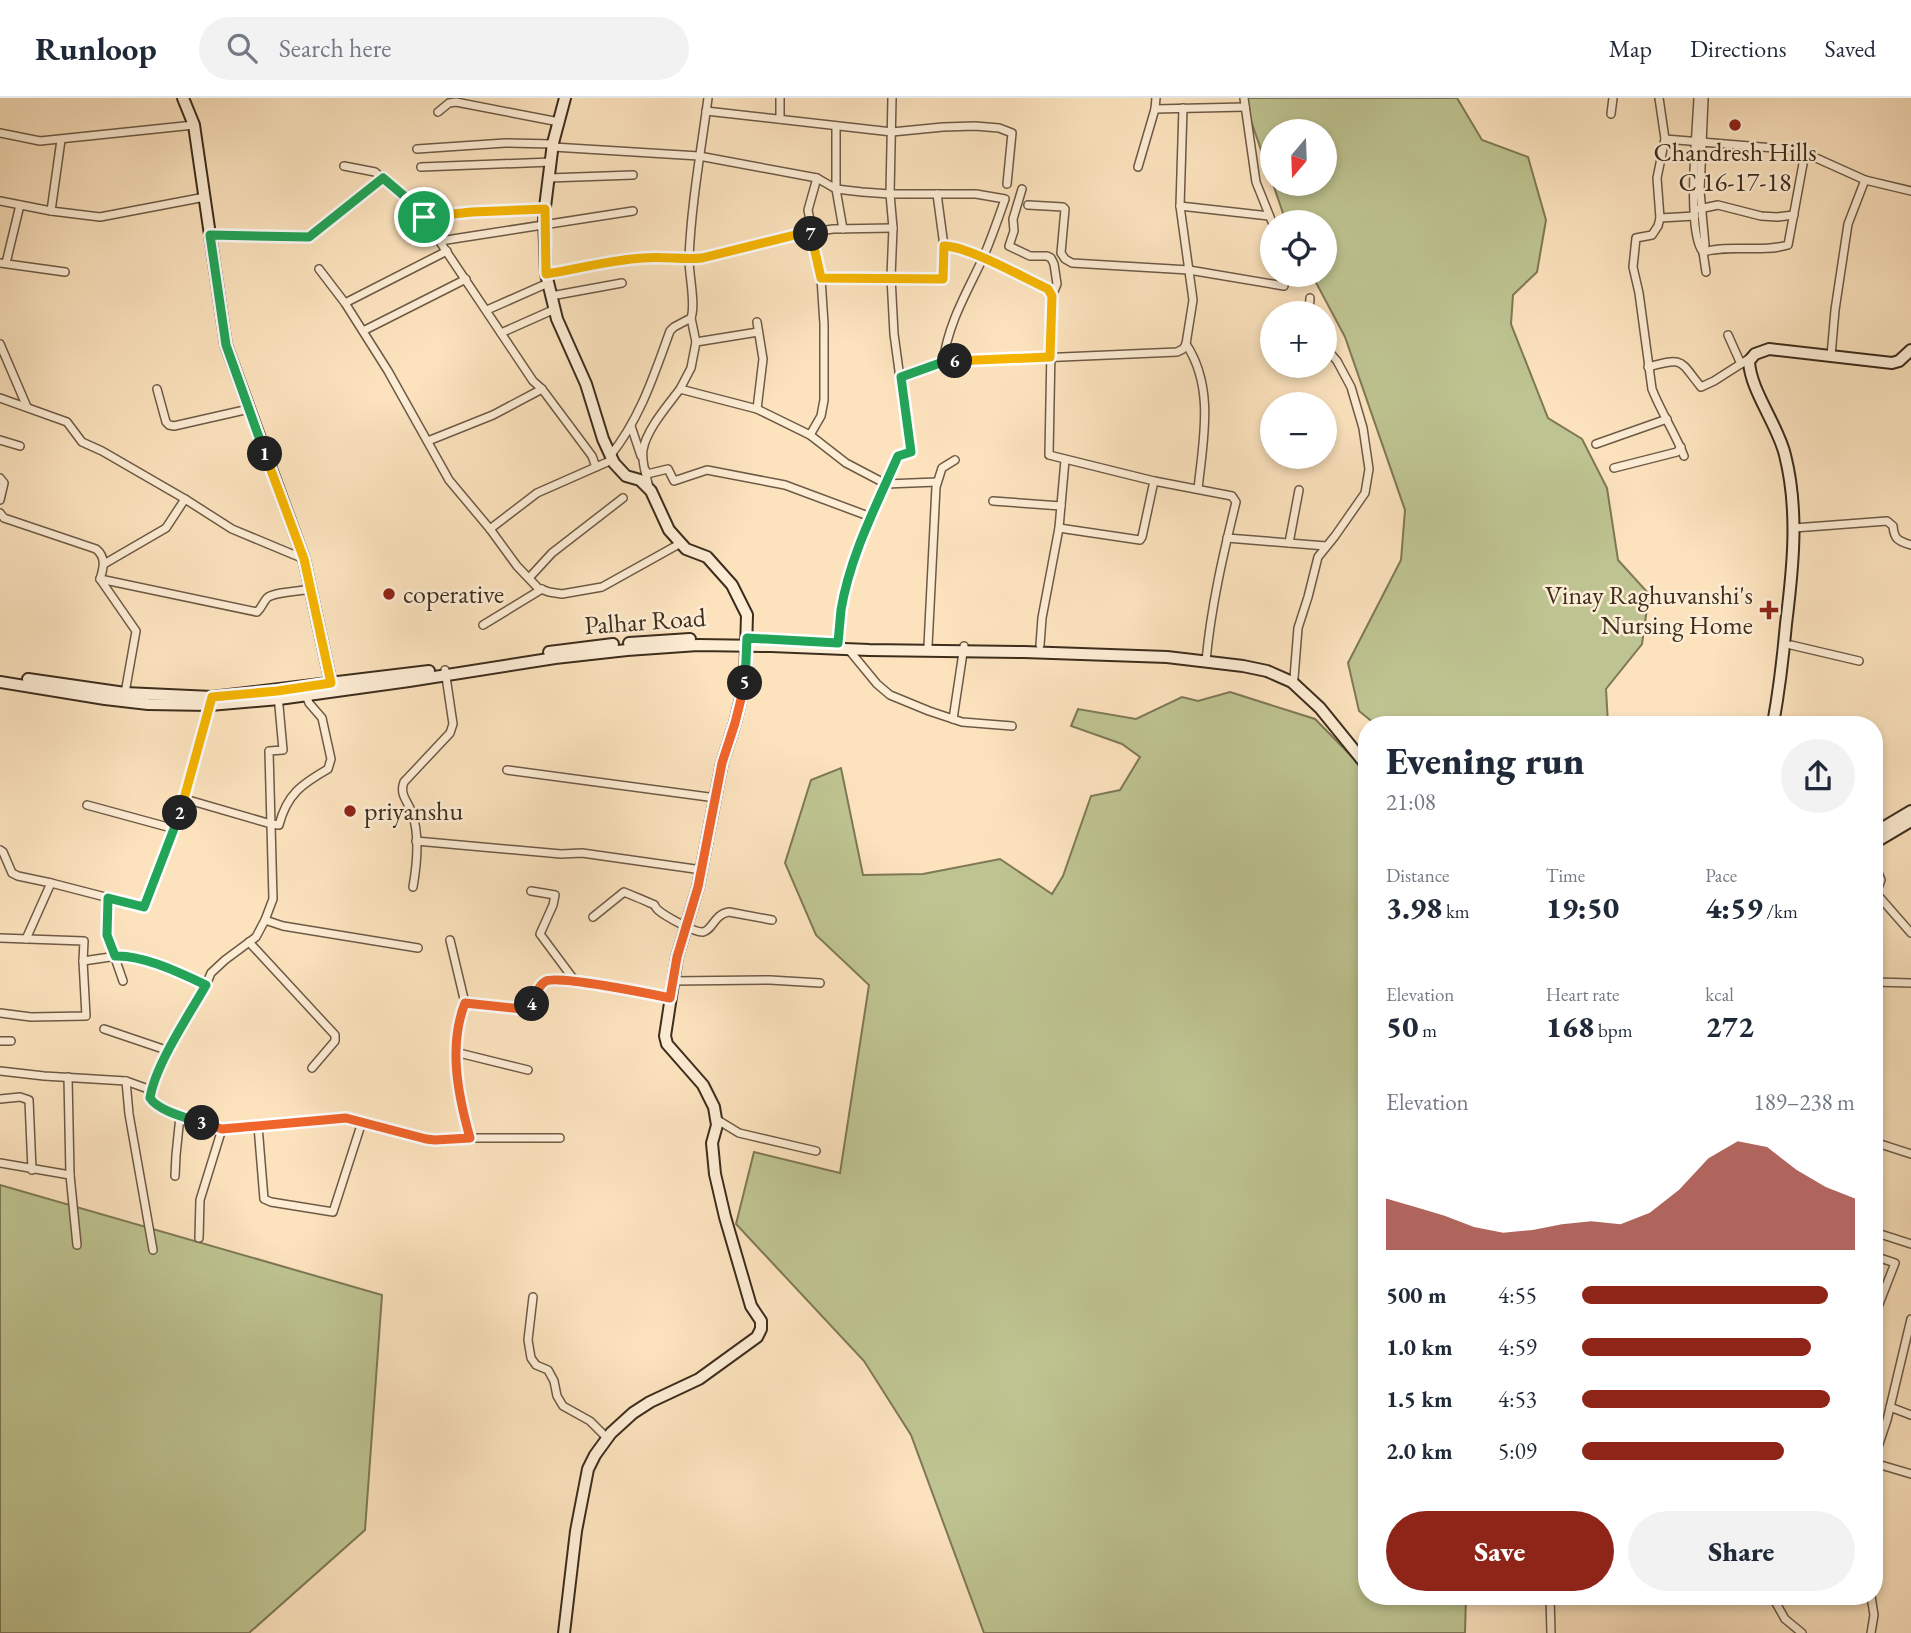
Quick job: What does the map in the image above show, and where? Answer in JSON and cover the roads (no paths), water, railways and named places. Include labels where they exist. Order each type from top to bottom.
[{"type":"street","points":[[183,98],[194,125],[226,345],[304,559],[331,683]]},
{"type":"street","points":[[565,98],[553,146],[545,209],[547,279],[557,319],[586,384],[611,458],[626,476],[640,480],[649,489]]},
{"type":"street","points":[[564,1633],[576,1531],[588,1469],[595,1455],[607,1438],[633,1413],[699,1379],[757,1337],[761,1329],[761,1321],[751,1306],[715,1174],[712,1143],[717,1125],[714,1107],[703,1085],[667,1044],[665,1035],[677,957],[698,887],[722,763],[745,682],[747,642],[747,615],[732,585],[707,557],[686,549],[669,530],[649,489],[643,450],[648,436],[691,368],[696,342],[691,318],[694,311],[689,259],[699,156],[708,98]]},
{"type":"street","points":[[780,98],[780,120]]},
{"type":"street","points":[[838,643],[842,608],[854,561],[898,456],[911,452],[894,334],[890,194],[892,98]]},
{"type":"street","points":[[1138,167],[1156,98]]},
{"type":"street","points":[[901,377],[943,362],[1177,352],[1183,349],[1193,300],[1180,206],[1187,108],[1192,98]]},
{"type":"street","points":[[1244,98],[1256,182],[1267,210]]},
{"type":"street","points":[[1611,114],[1613,98]]},
{"type":"street","points":[[1659,98],[1665,139],[1657,178],[1660,218],[1652,235],[1636,238],[1633,267],[1652,389],[1685,456]]},
{"type":"street","points":[[1698,98],[1697,211],[1705,245],[1703,252],[1706,272]]},
{"type":"street","points":[[1699,142],[1704,98]]},
{"type":"street","points":[[438,112],[449,103],[485,102],[559,122]]},
{"type":"street","points":[[1155,109],[1245,107]]},
{"type":"street","points":[[706,111],[892,132],[943,127],[999,128],[1012,133],[1007,184]]},
{"type":"street","points":[[0,133],[40,141],[194,125]]},
{"type":"street","points":[[836,126],[836,188],[843,229]]},
{"type":"street","points":[[1665,139],[1805,153],[1865,180],[1911,191]]},
{"type":"street","points":[[51,211],[61,140]]},
{"type":"street","points":[[417,149],[505,143],[699,156],[817,178],[836,188],[890,194],[976,194],[1005,199],[983,258],[952,322],[945,343],[943,362]]},
{"type":"street","points":[[1703,252],[1713,249],[1774,249],[1788,245],[1805,153]]},
{"type":"street","points":[[421,167],[551,162]]},
{"type":"street","points":[[345,166],[375,172],[416,206],[533,381],[593,456],[596,467]]},
{"type":"street","points":[[549,178],[633,175]]},
{"type":"street","points":[[210,235],[309,237],[383,178]]},
{"type":"street","points":[[810,435],[821,416],[824,400],[821,278],[808,210],[817,178]]},
{"type":"street","points":[[1831,356],[1848,225],[1865,180]]},
{"type":"street","points":[[1022,190],[1013,219],[1014,231],[1009,246],[1030,256],[1051,258],[1057,284],[1052,296],[1049,455],[1235,498],[1212,608],[1206,659]]},
{"type":"street","points":[[821,278],[943,279],[944,246],[937,194]]},
{"type":"street","points":[[0,201],[100,217],[205,197]]},
{"type":"street","points":[[20,205],[3,263],[65,272]]},
{"type":"street","points":[[1028,205],[1065,209],[1061,253],[1072,263],[1189,270],[1260,282]]},
{"type":"street","points":[[1660,218],[1718,205],[1761,216],[1794,215]]},
{"type":"street","points":[[1180,206],[1260,218]]},
{"type":"street","points":[[424,217],[545,209]]},
{"type":"street","points":[[440,241],[633,211]]},
{"type":"street","points":[[486,310],[547,279],[639,258],[689,259],[811,232],[893,228]]},
{"type":"street","points":[[944,246],[958,248],[983,258],[1048,289],[1052,296]]},
{"type":"street","points":[[345,303],[447,251]]},
{"type":"street","points":[[319,269],[363,331],[449,480],[517,566],[542,589],[562,594],[602,587],[681,543]]},
{"type":"street","points":[[363,331],[466,279]]},
{"type":"street","points":[[551,296],[622,283]]},
{"type":"street","points":[[501,333],[555,309]]},
{"type":"street","points":[[490,529],[537,493],[611,458],[649,389],[670,331],[691,318]]},
{"type":"street","points":[[757,322],[763,359],[757,409]]},
{"type":"street","points":[[696,342],[758,332]]},
{"type":"street","points":[[1728,335],[1758,374],[1792,453],[1800,573],[1789,676],[1776,716]]},
{"type":"street","points":[[0,344],[27,407]]},
{"type":"street","points":[[1186,344],[1200,370],[1204,393],[1205,411],[1198,489]]},
{"type":"street","points":[[1648,367],[1676,361],[1685,365],[1701,387],[1747,363],[1755,354],[1769,349],[1892,363],[1899,361],[1911,350]]},
{"type":"street","points":[[1337,361],[1351,387],[1363,428],[1370,469],[1365,493],[1318,557],[1298,628],[1293,680],[1358,755]]},
{"type":"street","points":[[157,389],[169,425],[249,409]]},
{"type":"street","points":[[428,442],[493,415],[542,389]]},
{"type":"street","points":[[680,389],[757,409],[810,435],[846,463],[886,484],[937,482]]},
{"type":"street","points":[[0,398],[67,422],[82,442],[185,499],[232,529],[304,559]]},
{"type":"street","points":[[1597,444],[1667,419]]},
{"type":"street","points":[[631,426],[647,474]]},
{"type":"street","points":[[0,440],[20,446]]},
{"type":"street","points":[[1614,468],[1677,452],[1681,447]]},
{"type":"street","points":[[928,646],[937,482],[942,468],[955,460]]},
{"type":"street","points":[[1040,645],[1042,618],[1059,528],[1065,460]]},
{"type":"street","points":[[647,474],[668,470],[674,481],[707,470],[785,485],[871,517]]},
{"type":"street","points":[[0,478],[4,483],[0,500]]},
{"type":"street","points":[[1059,528],[1140,540],[1154,481]]},
{"type":"street","points":[[1289,543],[1298,490]]},
{"type":"street","points":[[529,578],[552,553],[623,498]]},
{"type":"street","points":[[104,564],[166,528],[185,499]]},
{"type":"street","points":[[993,501],[1061,506]]},
{"type":"street","points":[[0,513],[4,517],[101,552],[104,564],[100,579],[136,631],[125,693]]},
{"type":"street","points":[[1798,528],[1887,521],[1893,526],[1894,536],[1898,541],[1911,545]]},
{"type":"street","points":[[1780,716],[1782,675],[1798,528]]},
{"type":"street","points":[[1227,538],[1326,546]]},
{"type":"street","points":[[100,579],[257,612],[271,595],[312,589]]},
{"type":"street","points":[[483,625],[542,589]]},
{"type":"street","name":"Palhar Road","points":[[747,642],[849,650],[1089,646],[1206,659]]},
{"type":"street","name":"Palhar Road","points":[[0,682],[148,704],[211,701],[306,695],[445,673],[627,650],[747,642],[928,646],[1239,659],[1264,664],[1293,680]]},
{"type":"street","points":[[1791,645],[1859,661]]},
{"type":"street","points":[[953,719],[964,649]]},
{"type":"street","points":[[849,650],[877,684],[890,695],[972,724],[1012,726]]},
{"type":"street","points":[[413,887],[416,832],[412,812],[401,788],[450,733],[453,724],[445,673]]},
{"type":"street","name":"Palhar Road","points":[[278,695],[331,683],[445,673]]},
{"type":"street","name":"Palhar Road","points":[[0,674],[125,693],[211,701]]},
{"type":"street","points":[[1293,680],[1317,698],[1358,746]]},
{"type":"street","points":[[278,695],[283,750],[269,751],[273,899],[256,937],[211,973],[151,1090],[152,1102],[180,1116],[222,1129],[346,1118],[435,1140],[560,1138]]},
{"type":"street","points":[[185,799],[279,824],[283,810],[300,785],[328,769],[331,759],[322,718],[309,703],[306,695]]},
{"type":"street","points":[[0,850],[14,875],[144,907],[185,799],[211,701]]},
{"type":"street","points":[[507,770],[716,798]]},
{"type":"street","points":[[87,805],[175,829]]},
{"type":"street","points":[[1883,828],[1911,811]]},
{"type":"street","points":[[1883,838],[1911,821]]},
{"type":"street","points":[[416,841],[561,854],[582,853],[702,870]]},
{"type":"street","points":[[26,939],[51,883]]},
{"type":"street","points":[[531,891],[555,895],[540,934],[575,981]]},
{"type":"street","points":[[593,917],[624,892],[654,904],[657,909],[686,927],[703,932],[722,913],[772,920]]},
{"type":"street","points":[[108,898],[107,935],[123,981]]},
{"type":"street","points":[[1883,900],[1911,933]]},
{"type":"street","points":[[265,920],[283,926],[418,948]]},
{"type":"street","points":[[0,938],[84,941],[86,1016],[31,1017],[0,1013]]},
{"type":"street","points":[[450,940],[465,1003],[461,1011],[455,1052],[458,1091],[470,1138]]},
{"type":"street","points":[[249,942],[335,1035],[335,1041],[312,1068]]},
{"type":"street","points":[[83,961],[124,955],[148,961],[206,985]]},
{"type":"street","points":[[465,1003],[522,1009],[531,1004],[541,984],[548,979],[575,981],[670,998]]},
{"type":"street","points":[[673,981],[770,980],[820,983]]},
{"type":"street","points":[[1883,982],[1911,983]]},
{"type":"street","points":[[104,1028],[169,1051]]},
{"type":"street","points":[[0,1041],[11,1041]]},
{"type":"street","points":[[455,1052],[528,1070]]},
{"type":"street","points":[[0,1071],[126,1081],[151,1090]]},
{"type":"street","points":[[68,1077],[71,1175],[77,1245]]},
{"type":"street","points":[[126,1081],[131,1128],[153,1250]]},
{"type":"street","points":[[0,1099],[20,1097],[29,1100],[32,1170]]},
{"type":"street","points":[[175,1176],[180,1116]]},
{"type":"street","points":[[716,1119],[739,1133],[817,1151]]},
{"type":"street","points":[[258,1126],[264,1199],[333,1212],[362,1122]]},
{"type":"street","points":[[199,1238],[200,1200],[222,1129]]},
{"type":"street","points":[[1883,1145],[1911,1154]]},
{"type":"street","points":[[0,1163],[71,1175]]},
{"type":"street","points":[[1883,1234],[1911,1244]]},
{"type":"street","points":[[1883,1259],[1895,1263],[1883,1294]]},
{"type":"street","points":[[533,1297],[528,1340],[531,1358],[548,1370],[563,1406],[590,1421],[607,1438]]},
{"type":"street","points":[[1883,1431],[1911,1319]]},
{"type":"street","points":[[1890,1407],[1911,1415]]},
{"type":"street","points":[[1883,1464],[1911,1474]]},
{"type":"street","points":[[1550,1605],[1550,1633]]},
{"type":"street","points":[[1777,1605],[1785,1619],[1802,1633]]},
{"type":"street","points":[[1871,1633],[1872,1605]]},
{"type":"place","name":"Chandresh Hills C 16-17-18","points":[[1735,125]]},
{"type":"place","name":"coperative","points":[[389,594]]},
{"type":"place","name":"Vinay Raghuvanshi's Nursing Home","points":[[1769,610]]},
{"type":"place","name":"priyanshu","points":[[350,811]]}]
